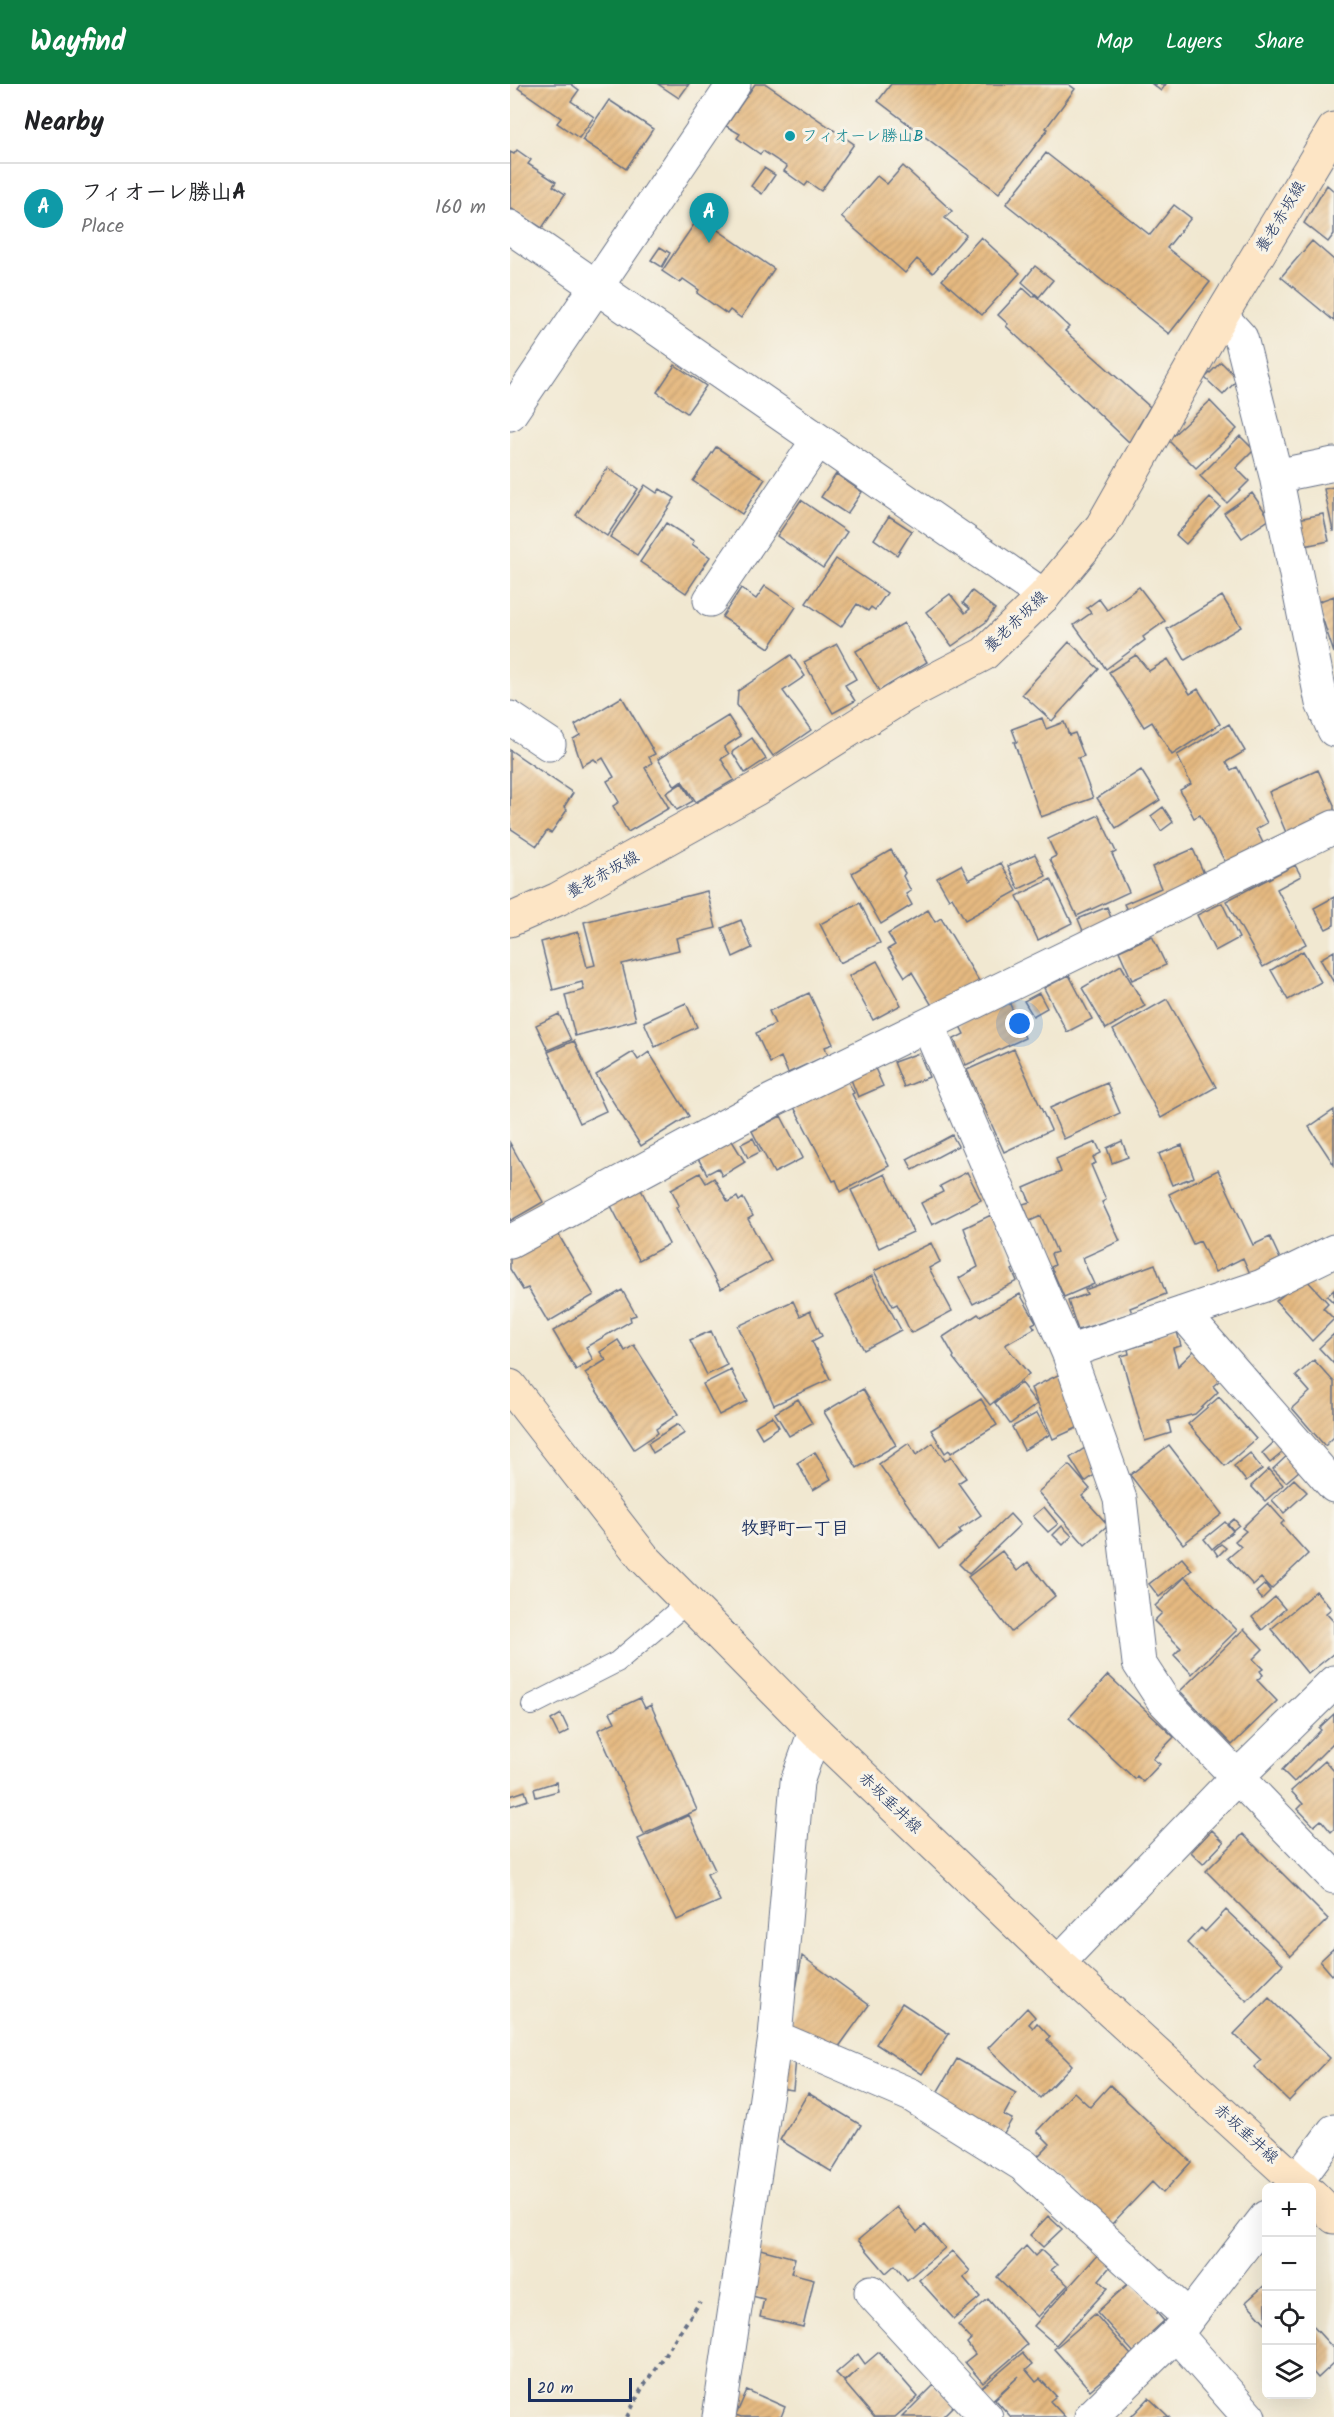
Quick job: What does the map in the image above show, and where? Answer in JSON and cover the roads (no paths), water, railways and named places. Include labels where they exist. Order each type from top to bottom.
[{"type":"main road","name":"養老赤坂線","points":[[510,920],[558,899],[746,795],[905,695],[984,654],[1044,596],[1102,526],[1221,316],[1334,129]]},
{"type":"main road","name":"赤坂垂井線","points":[[510,1386],[643,1557],[687,1602],[815,1731],[1058,1963],[1296,2183]]},
{"type":"main road","name":"赤坂垂井線","points":[[1316,2201],[1334,2217]]},
{"type":"street","points":[[510,414],[734,84]]},
{"type":"street","points":[[510,227],[1044,596]]},
{"type":"street","points":[[1221,316],[1241,338],[1276,476],[1322,703],[1334,730]]},
{"type":"street","points":[[710,600],[818,440]]},
{"type":"street","points":[[1276,476],[1334,464]]},
{"type":"street","points":[[510,718],[549,744]]},
{"type":"street","points":[[510,1242],[773,1100],[1334,827]]},
{"type":"street","points":[[928,1026],[1068,1352],[1120,1499],[1139,1663],[1163,1700],[1334,1877]]},
{"type":"street","points":[[1068,1352],[1262,1286],[1334,1251]]},
{"type":"street","points":[[1183,1313],[1334,1486]]},
{"type":"street","points":[[1058,1963],[1236,1778],[1334,1682]]},
{"type":"street","points":[[719,2417],[775,2037],[797,1782],[815,1731]]},
{"type":"street","points":[[775,2037],[911,2095],[1023,2165],[1183,2325],[1250,2417]]},
{"type":"street","points":[[1304,2183],[1334,2131]]},
{"type":"street","points":[[1092,2417],[1183,2325],[1262,2222]]},
{"type":"street","points":[[871,2292],[986,2417]]},
{"type":"lane","points":[[532,1705],[617,1662],[687,1602]]},
{"type":"place","name":"フィオーレ勝山B","points":[[790,136]]},
{"type":"place","name":"フィオーレ勝山A","points":[[709,243]]},
{"type":"district","name":"牧野町一丁目","points":[[795,1529]]}]
